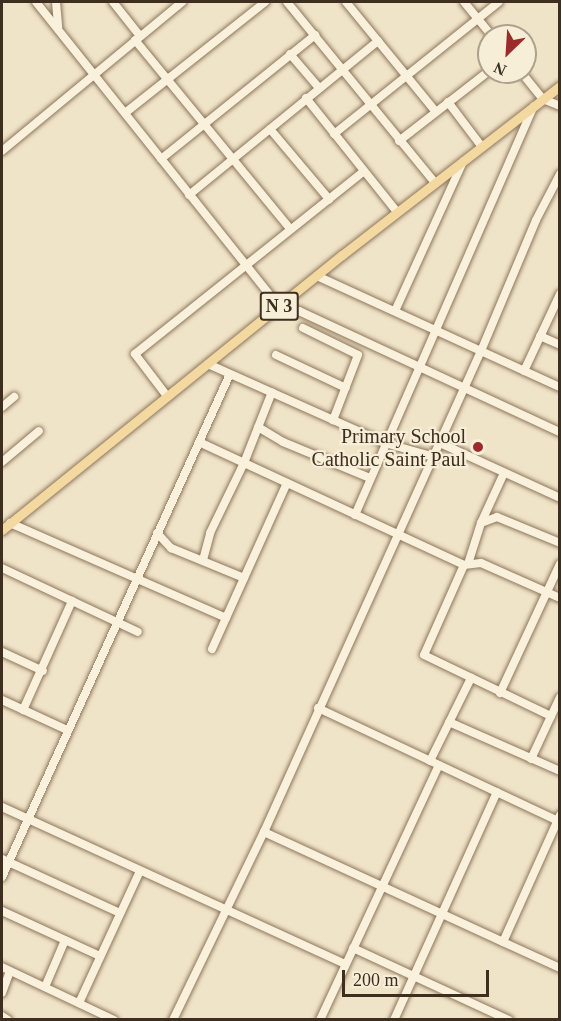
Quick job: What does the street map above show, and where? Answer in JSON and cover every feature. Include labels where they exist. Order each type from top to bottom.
[{"type":"main road","name":"N 3","points":[[2,530],[279,306],[560,86]]},
{"type":"street","points":[[36,2],[279,306],[299,311],[560,432]]},
{"type":"street","points":[[57,2],[58,30]]},
{"type":"street","points":[[113,2],[168,79],[290,229]]},
{"type":"street","points":[[2,151],[182,2]]},
{"type":"street","points":[[125,113],[265,2]]},
{"type":"street","points":[[287,2],[435,183]]},
{"type":"street","points":[[346,2],[436,112]]},
{"type":"street","points":[[464,2],[482,24]]},
{"type":"street","points":[[334,134],[499,2]]},
{"type":"street","points":[[161,159],[315,35]]},
{"type":"street","points":[[189,195],[378,41]]},
{"type":"street","points":[[290,54],[319,88]]},
{"type":"street","points":[[399,141],[477,80]]},
{"type":"street","points":[[531,84],[543,99],[560,106]]},
{"type":"street","points":[[306,98],[398,212]]},
{"type":"street","points":[[448,102],[482,147]]},
{"type":"street","points":[[355,515],[434,329],[498,196],[534,106]]},
{"type":"street","points":[[270,129],[329,199]]},
{"type":"street","points":[[395,311],[464,160]]},
{"type":"street","points":[[167,396],[135,354],[364,171]]},
{"type":"street","points":[[173,1020],[264,832],[318,708],[482,351],[536,220],[560,174]]},
{"type":"street","points":[[317,276],[560,387]]},
{"type":"street","points":[[524,371],[559,297]]},
{"type":"street","points":[[303,328],[358,355],[333,420]]},
{"type":"street","points":[[540,336],[560,345]]},
{"type":"street","points":[[276,355],[346,388]]},
{"type":"street","points":[[208,364],[385,443],[434,457]]},
{"type":"street","points":[[2,877],[5,861],[28,819],[230,374]]},
{"type":"street","points":[[203,560],[210,533],[244,463],[272,392]]},
{"type":"street","points":[[2,407],[14,397]]},
{"type":"street","points":[[258,427],[283,442],[370,478]]},
{"type":"street","points":[[2,462],[39,431]]},
{"type":"street","points":[[199,442],[466,564],[481,563],[560,598]]},
{"type":"street","points":[[440,443],[560,498]]},
{"type":"street","points":[[504,473],[481,523],[466,564],[424,655],[551,716]]},
{"type":"street","points":[[212,650],[287,483]]},
{"type":"street","points":[[491,504],[497,517],[560,543]]},
{"type":"street","points":[[481,523],[497,517]]},
{"type":"street","points":[[10,523],[226,618]]},
{"type":"street","points":[[157,533],[171,548],[244,578]]},
{"type":"street","points":[[150,552],[171,548]]},
{"type":"street","points":[[500,693],[560,564]]},
{"type":"street","points":[[2,568],[138,632]]},
{"type":"street","points":[[23,710],[43,671],[72,601]]},
{"type":"street","points":[[2,652],[43,671]]},
{"type":"street","points":[[430,761],[471,678]]},
{"type":"street","points":[[531,759],[560,697]]},
{"type":"street","points":[[2,700],[67,730]]},
{"type":"street","points":[[318,708],[559,819],[503,942]]},
{"type":"street","points":[[449,722],[560,771]]},
{"type":"street","points":[[320,1020],[439,765]]},
{"type":"street","points":[[394,1020],[497,792]]},
{"type":"street","points":[[2,807],[345,964]]},
{"type":"street","points":[[264,832],[560,968]]},
{"type":"street","points":[[5,861],[120,913]]},
{"type":"street","points":[[79,1003],[140,871]]},
{"type":"street","points":[[2,911],[100,956]]},
{"type":"street","points":[[45,987],[65,940]]},
{"type":"street","points":[[353,948],[509,1020]]},
{"type":"street","points":[[2,967],[114,1020]]},
{"type":"street","points":[[2,993],[10,971]]},
{"type":"street","points":[[2,1016],[8,1020]]},
{"type":"place","name":"Primary School Catholic Saint Paul","points":[[478,447]]}]
